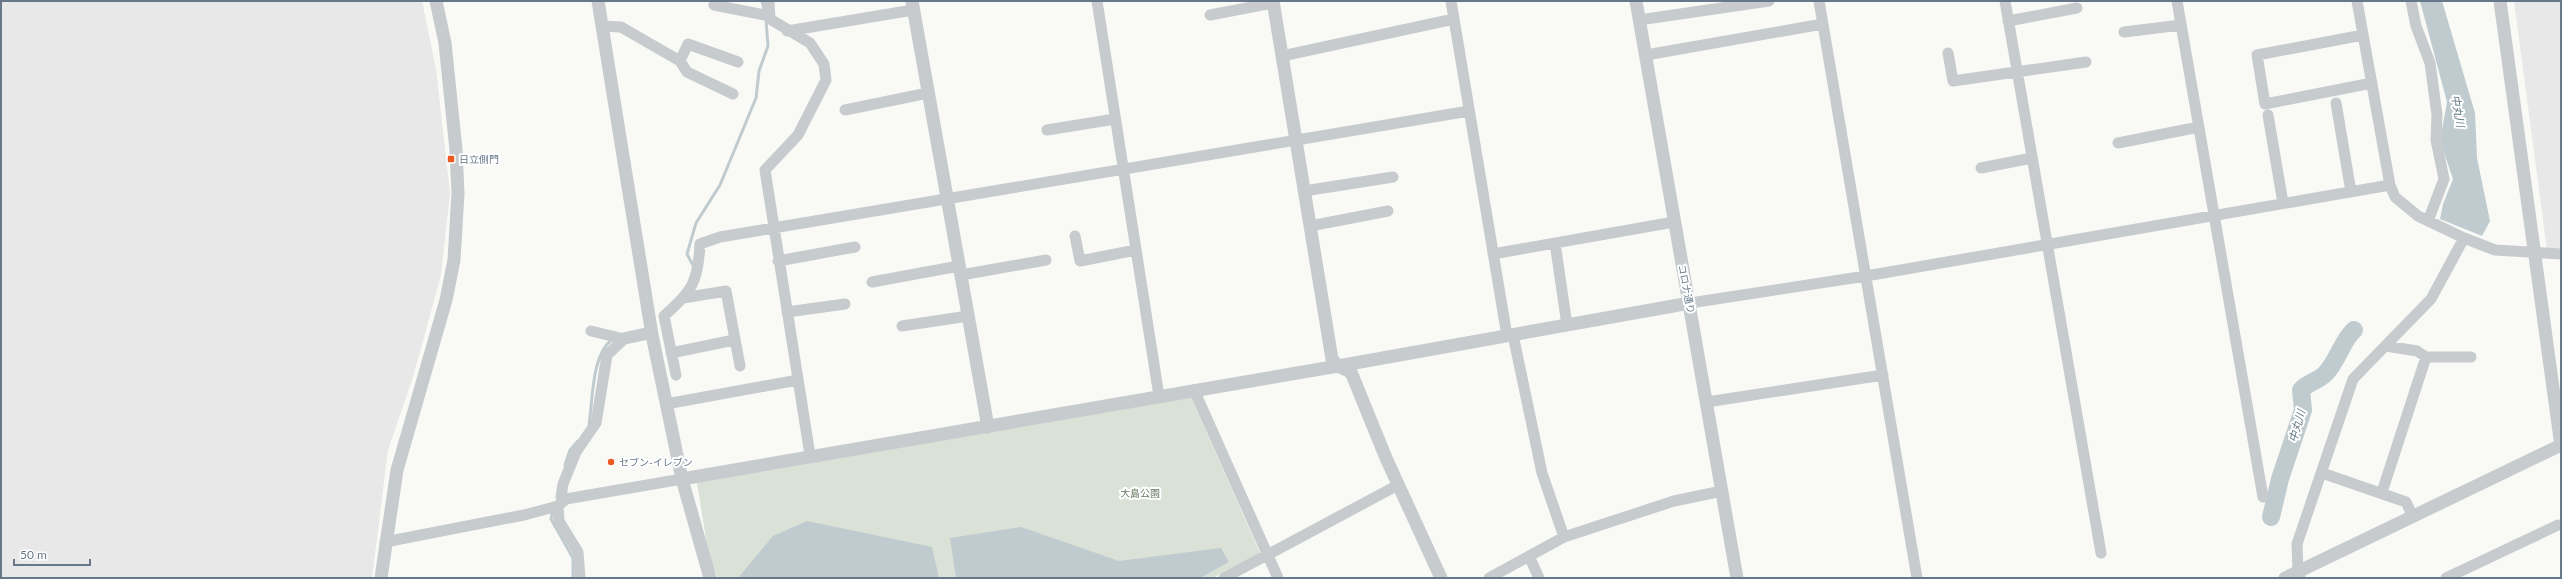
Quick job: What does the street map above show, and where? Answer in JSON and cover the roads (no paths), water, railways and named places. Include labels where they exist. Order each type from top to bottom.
[{"type":"street","points":[[381,578],[385,542],[397,470],[446,300],[454,260],[458,193],[456,150],[445,43],[436,1]]},
{"type":"street","points":[[598,1],[652,333],[682,479],[710,578]]},
{"type":"street","points":[[769,1],[770,19],[787,31],[810,43],[824,64],[826,80],[798,135],[765,170],[786,312],[810,455]]},
{"type":"street","points":[[1097,1],[1159,396]]},
{"type":"street","points":[[1451,1],[1493,254],[1510,335],[1542,472],[1564,537]]},
{"type":"street","name":"コロナ通り","points":[[1636,1],[1737,578]]},
{"type":"street","points":[[1640,20],[1769,1]]},
{"type":"street","points":[[1819,1],[1917,578]]},
{"type":"street","points":[[2005,1],[2101,553]]},
{"type":"street","points":[[2177,1],[2215,214],[2238,361],[2263,497]]},
{"type":"street","points":[[2357,1],[2390,185],[2395,196],[2418,216],[2464,238],[2496,250],[2534,254],[2561,254]]},
{"type":"street","points":[[2411,1],[2416,26],[2430,64],[2437,115],[2436,140],[2444,179],[2428,221]]},
{"type":"street","points":[[2285,578],[2299,575],[2413,517],[2561,445],[2500,1]]},
{"type":"street","points":[[1210,16],[1273,2],[1332,359],[1338,366],[1351,372],[1398,485],[1441,578]]},
{"type":"street","points":[[714,5],[770,16]]},
{"type":"street","points":[[787,31],[912,5],[988,427]]},
{"type":"street","points":[[2008,21],[2077,8]]},
{"type":"street","points":[[1282,56],[1454,19]]},
{"type":"street","points":[[1646,55],[1823,24]]},
{"type":"street","points":[[2124,32],[2181,25]]},
{"type":"street","points":[[602,26],[621,27],[680,61],[687,72],[733,94]]},
{"type":"street","points":[[2363,35],[2258,55],[2265,104],[2372,83]]},
{"type":"street","points":[[680,61],[688,44],[738,62]]},
{"type":"street","points":[[1948,53],[1953,81],[2086,62]]},
{"type":"street","points":[[845,110],[928,93]]},
{"type":"street","points":[[2336,103],[2351,192]]},
{"type":"street","points":[[676,375],[664,316],[683,298],[697,276],[700,244],[720,237],[1469,111]]},
{"type":"street","points":[[2268,115],[2283,203]]},
{"type":"street","points":[[1047,130],[1115,119]]},
{"type":"street","points":[[2118,143],[2199,127]]},
{"type":"street","points":[[1981,168],[2032,158]]},
{"type":"street","points":[[1304,191],[1393,177]]},
{"type":"street","points":[[385,542],[682,479],[810,455],[988,427],[1690,303],[1866,276],[2047,243],[2390,185]]},
{"type":"street","points":[[1310,226],[1388,211]]},
{"type":"street","points":[[1493,254],[1674,222]]},
{"type":"street","points":[[1076,236],[1080,261],[1136,250]]},
{"type":"street","points":[[2299,575],[2297,544],[2353,379],[2431,299],[2464,238]]},
{"type":"street","points":[[1555,243],[1567,325]]},
{"type":"street","points":[[778,261],[856,247]]},
{"type":"street","points":[[872,282],[1046,260]]},
{"type":"street","points":[[683,298],[726,291],[740,366]]},
{"type":"street","points":[[786,312],[845,304]]},
{"type":"street","points":[[902,326],[968,316]]},
{"type":"street","points":[[591,331],[623,339],[652,333]]},
{"type":"street","points":[[580,578],[578,552],[559,521],[557,505],[561,497],[563,484],[576,452],[596,423],[607,355],[623,339]]},
{"type":"street","points":[[671,354],[734,340]]},
{"type":"street","points":[[2386,346],[2417,351],[2426,357],[2471,357]]},
{"type":"street","points":[[2382,492],[2426,357]]},
{"type":"street","points":[[1707,402],[1883,375]]},
{"type":"street","points":[[666,404],[798,380]]},
{"type":"street","points":[[1194,390],[1278,578]]},
{"type":"street","points":[[2322,473],[2382,492],[2406,502],[2413,517]]},
{"type":"street","points":[[1224,578],[1398,485]]},
{"type":"street","points":[[1489,578],[1564,537],[1674,501],[1722,491]]},
{"type":"street","points":[[2446,578],[2560,527]]},
{"type":"street","points":[[1529,556],[1538,578]]},
{"type":"water","points":[[2420,1],[2442,1],[2475,113],[2477,158],[2490,221],[2482,236],[2440,219],[2443,204],[2453,179],[2440,141],[2447,102]]},
{"type":"water","points":[[807,521],[932,547],[939,578],[738,578],[773,536]]},
{"type":"water","points":[[1021,527],[1119,561],[1221,548],[1229,562],[1200,578],[956,578],[950,538]]},
{"type":"waterway","points":[[762,1],[765,13]]},
{"type":"waterway","points":[[694,267],[687,254],[696,223],[720,185],[756,98],[759,71],[768,46],[766,20]]},
{"type":"waterway","points":[[619,335],[646,329]]},
{"type":"waterway","name":"中丸川","points":[[2271,517],[2280,479],[2303,410],[2301,390],[2325,374],[2354,330]]},
{"type":"waterway","points":[[589,425],[594,378],[597,366],[606,346],[613,339]]},
{"type":"waterway","points":[[565,465],[570,450],[578,441]]},
{"type":"waterway","points":[[553,509],[551,519],[573,558],[573,578]]},
{"type":"place","name":"日立側門","points":[[451,159]]},
{"type":"place","name":"セブン-イレブン","points":[[611,462]]},
{"type":"park label","name":"大島公園","points":[[1140,493]]}]
